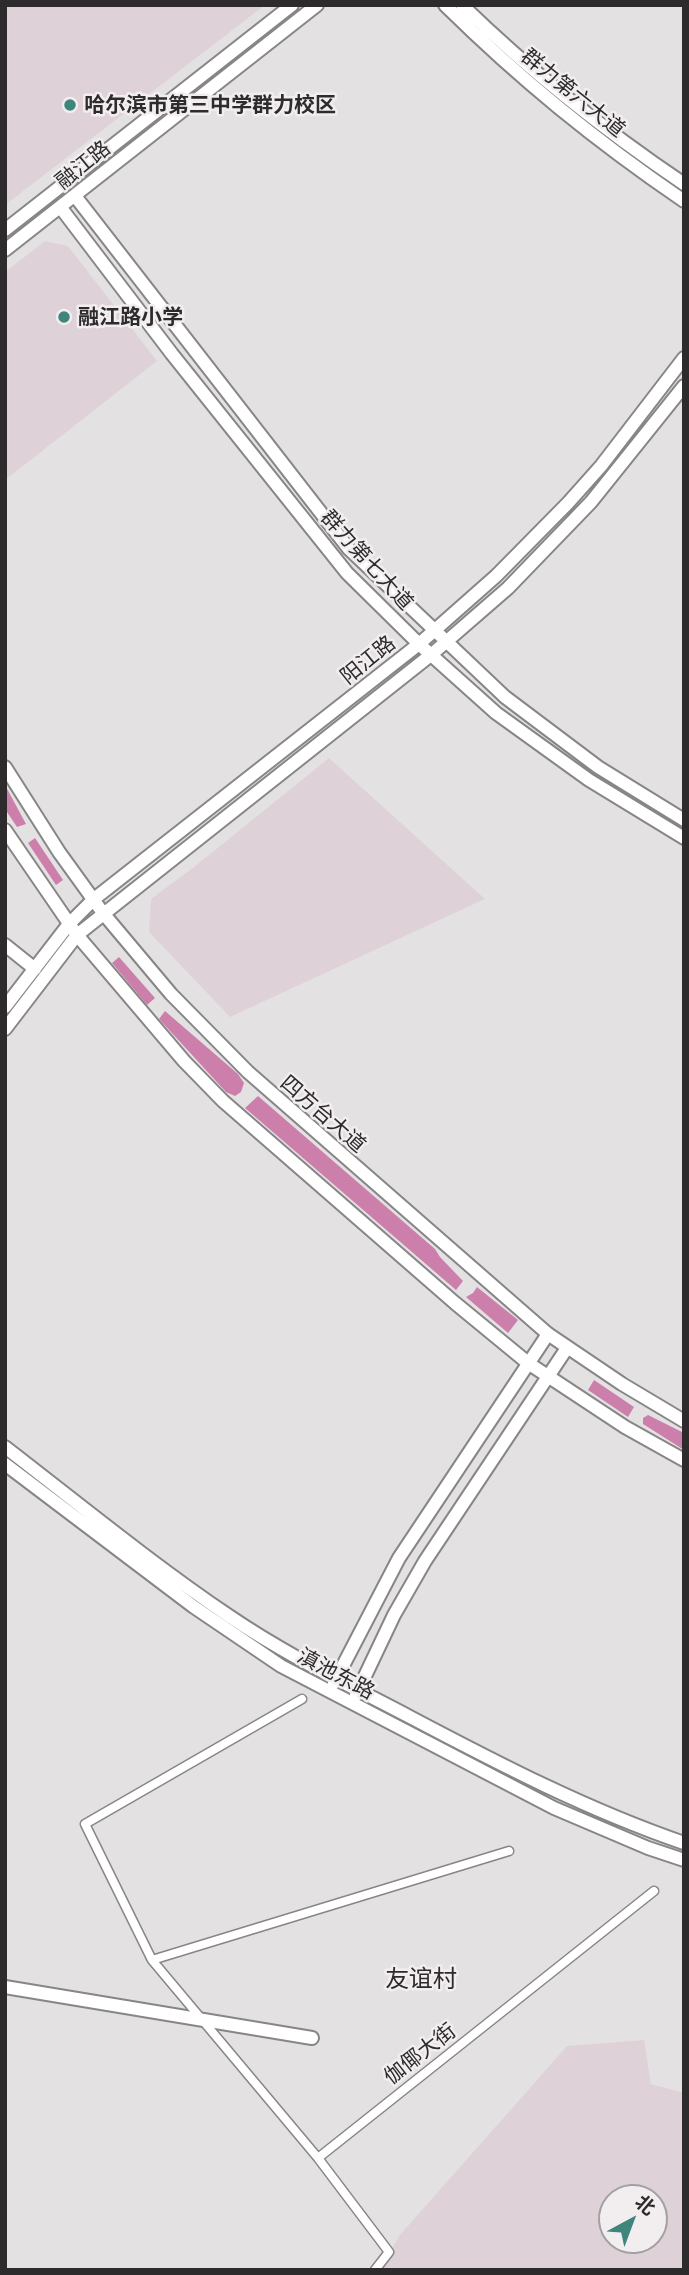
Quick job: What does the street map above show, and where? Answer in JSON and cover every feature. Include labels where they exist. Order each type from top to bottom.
[{"type":"main road","name":"融江路","points":[[5,230],[292,5]]},
{"type":"main road","name":"融江路","points":[[5,250],[317,5]]},
{"type":"main road","name":"群力第六大道","points":[[445,5],[556,108],[614,153],[684,201]]},
{"type":"main road","name":"群力第六大道","points":[[462,5],[534,73],[684,184]]},
{"type":"main road","name":"群力第七大道","points":[[75,196],[340,539],[445,643],[505,697],[598,767],[684,820]]},
{"type":"main road","name":"群力第七大道","points":[[61,208],[172,354],[347,573],[419,644],[496,713],[589,780],[684,838]]},
{"type":"main road","name":"阳江路","points":[[5,1007],[69,924],[94,899],[419,644],[496,576],[568,503],[635,424],[684,358]]},
{"type":"main road","name":"阳江路","points":[[5,1029],[77,935],[432,654],[508,588],[591,502],[684,386]]},
{"type":"main road","name":"四方台大道","points":[[5,767],[59,852],[103,913],[171,994],[248,1072],[548,1334],[622,1384],[684,1421]]},
{"type":"main road","points":[[5,830],[77,935],[184,1061],[223,1101],[444,1294],[547,1378],[684,1460]]},
{"type":"main road","points":[[5,945],[35,969]]},
{"type":"main road","points":[[329,1693],[399,1558],[548,1334]]},
{"type":"main road","points":[[351,1704],[394,1615],[425,1561],[567,1348]]},
{"type":"main road","name":"滇池东路","points":[[5,1447],[199,1596],[336,1679],[560,1793],[642,1829],[684,1843]]},
{"type":"main road","name":"滇池东路","points":[[5,1464],[194,1607],[281,1666],[554,1808],[648,1848],[684,1860]]},
{"type":"main road","points":[[5,1987],[312,2038]]},
{"type":"street","points":[[302,1699],[85,1824],[152,1960],[318,2158],[389,2252],[375,2270]]},
{"type":"street","points":[[152,1960],[509,1851]]},
{"type":"street","name":"伽倻大街","points":[[318,2158],[654,1891]]},
{"type":"shaded area","name":"哈尔滨市第三中学群力校区","points":[[5,5],[265,5],[5,205]]},
{"type":"shaded area","name":"融江路小学","points":[[45,241],[68,246],[157,361],[5,480],[5,272]]},
{"type":"shaded area","points":[[329,758],[485,899],[230,1017],[149,932],[151,899]]},
{"type":"shaded area","points":[[5,785],[26,824],[17,827],[5,809]]},
{"type":"shaded area","points":[[35,838],[63,880],[56,885],[28,843]]},
{"type":"shaded area","points":[[119,957],[155,998],[147,1005],[112,963]]},
{"type":"shaded area","points":[[165,1011],[238,1074],[244,1083],[241,1092],[235,1096],[226,1092],[159,1019]]},
{"type":"shaded area","points":[[258,1096],[435,1249],[463,1281],[456,1290],[245,1108]]},
{"type":"shaded area","points":[[477,1287],[518,1320],[508,1333],[466,1297]]},
{"type":"shaded area","points":[[594,1380],[634,1407],[628,1417],[588,1390]]},
{"type":"shaded area","points":[[648,1415],[684,1433],[684,1450],[643,1424],[643,1418]]},
{"type":"shaded area","points":[[644,2040],[651,2084],[684,2093],[684,2270],[381,2270],[399,2236],[567,2046]]},
{"type":"place","name":"哈尔滨市第三中学群力校区","points":[[70,105]]},
{"type":"place","name":"融江路小学","points":[[64,317]]},
{"type":"district","name":"友谊村","points":[[421,1979]]}]
